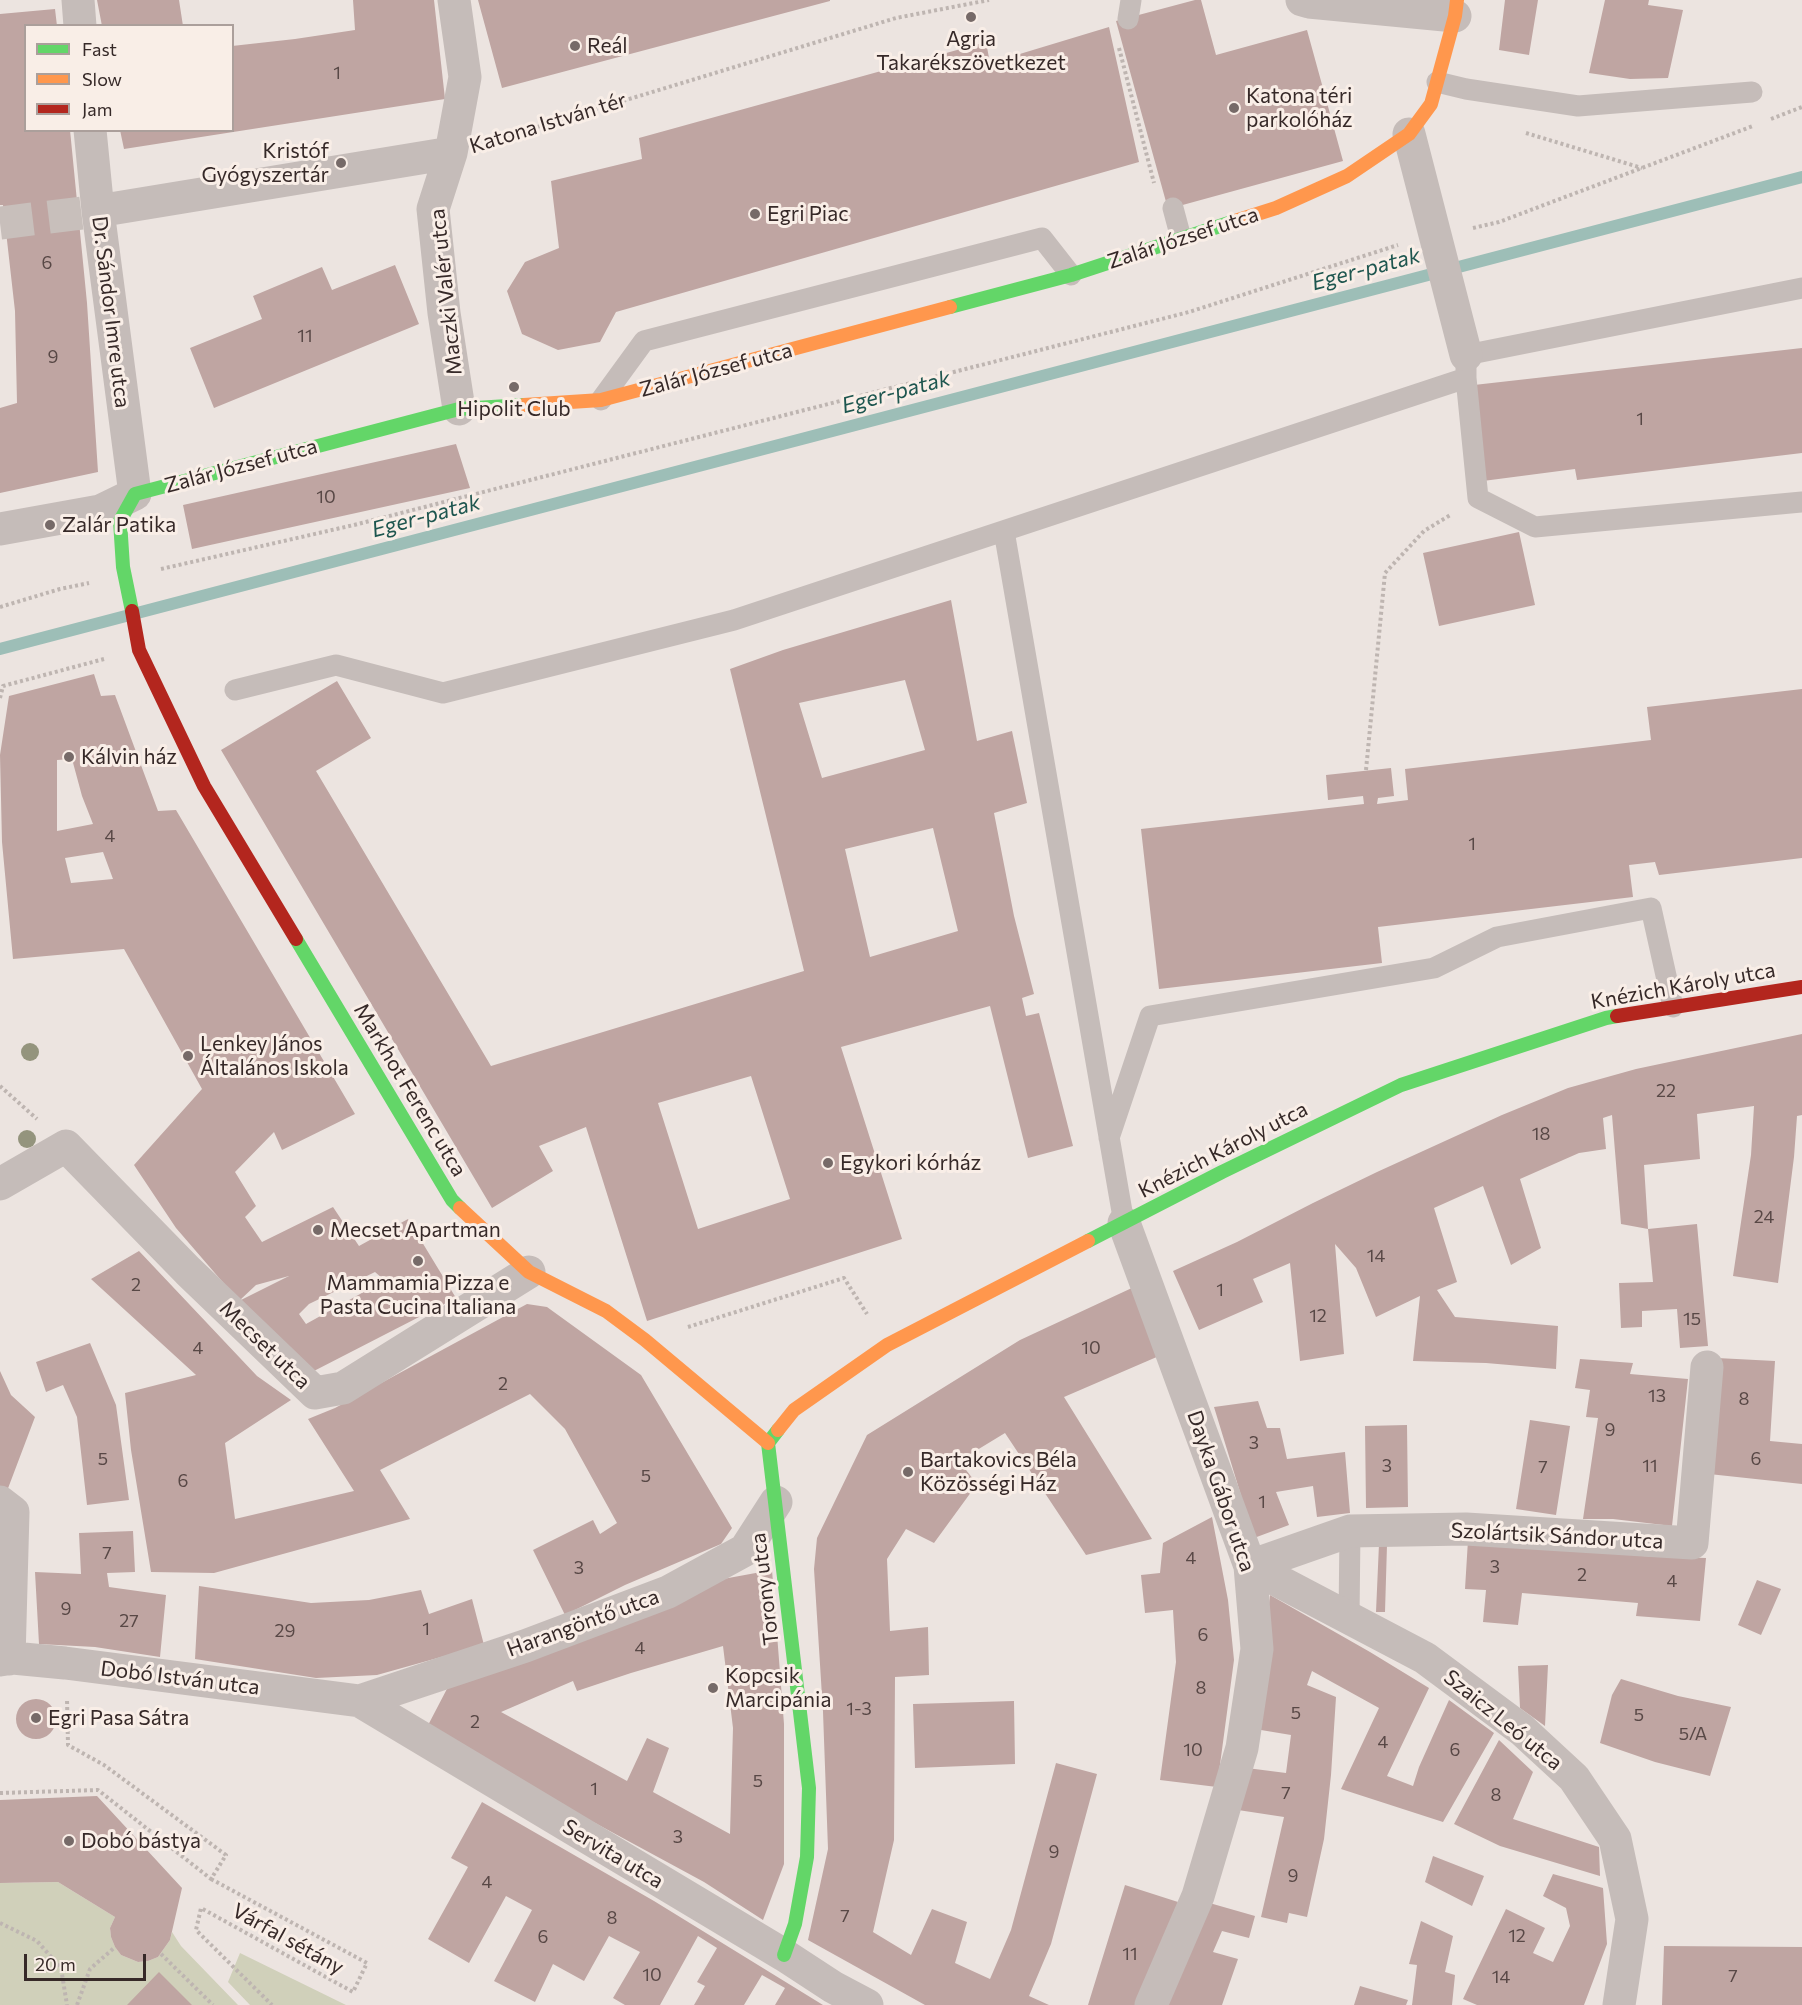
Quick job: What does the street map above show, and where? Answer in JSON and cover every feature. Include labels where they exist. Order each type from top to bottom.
[{"type":"street","points":[[78,0],[80,24]]},
{"type":"street","name":"Maczki Valér utca","points":[[454,0],[465,77],[451,153],[433,209],[450,355],[459,409]]},
{"type":"street","points":[[1302,0],[1456,8]]},
{"type":"street","name":"Zalár József utca","points":[[0,529],[100,511],[135,494],[459,409],[602,400],[1071,274],[1276,208],[1347,176],[1409,134],[1431,104],[1456,8]]},
{"type":"street","name":"Dr. Sándor Imre utca","points":[[90,132],[98,212],[135,494]]},
{"type":"street","points":[[1409,134],[1466,367]]},
{"type":"street","name":"Katona István tér","points":[[98,212],[451,153]]},
{"type":"street","name":"Markhot Ferenc utca","points":[[135,494],[120,521],[123,567],[137,643],[204,786],[452,1200],[529,1272],[606,1311],[645,1340],[768,1443]]},
{"type":"street","name":"Knézich Károly utca","points":[[768,1443],[794,1410],[886,1345],[1222,1172],[1401,1085],[1606,1018],[1802,987]]},
{"type":"street","points":[[0,1184],[66,1146]]},
{"type":"street","name":"Mecset utca","points":[[66,1146],[188,1271],[315,1393],[343,1388],[529,1272]]},
{"type":"street","name":"Dayka Gábor utca","points":[[1124,1223],[1250,1566],[1257,1649],[1242,1748],[1198,1896],[1151,2005]]},
{"type":"street","name":"Szolártsik Sándor utca","points":[[1250,1566],[1350,1531],[1466,1529],[1692,1543],[1707,1367]]},
{"type":"street","points":[[768,1443],[776,1502]]},
{"type":"street","name":"Harangöntő utca","points":[[360,1701],[525,1646],[668,1592],[745,1550],[776,1502]]},
{"type":"street","name":"Torony utca","points":[[776,1502],[809,1788],[807,1857],[795,1924],[784,1955]]},
{"type":"street","points":[[0,1503],[13,1512],[5,1659]]},
{"type":"street","name":"Szaicz Leó utca","points":[[1250,1566],[1425,1658],[1522,1730],[1574,1778],[1615,1839],[1632,1919],[1619,2005]]},
{"type":"street","name":"Dobó István utca","points":[[5,1659],[66,1663],[360,1701]]},
{"type":"street","name":"Servita utca","points":[[360,1701],[867,2005]]},
{"type":"lane","points":[[1437,82],[1466,89],[1578,106],[1752,92]]},
{"type":"lane","points":[[1173,208],[1181,238]]},
{"type":"lane","points":[[602,400],[644,341],[1042,238],[1071,274]]},
{"type":"lane","points":[[235,690],[336,665],[442,693],[734,620],[1004,531],[1466,367],[1802,288]]},
{"type":"lane","points":[[1466,367],[1478,498],[1535,527],[1802,502]]},
{"type":"lane","points":[[1004,531],[1124,1223]]},
{"type":"lane","points":[[1109,1138],[1150,1016],[1434,968],[1497,937],[1651,908],[1672,1007]]},
{"type":"lane","points":[[1349,1618],[1350,1531]]},
{"type":"path","name":"Katona István tér","points":[[451,153],[896,18],[989,0]]},
{"type":"path","points":[[1117,40],[1155,186]]},
{"type":"path","points":[[1770,119],[1802,107]]},
{"type":"path","points":[[1499,222],[1760,123]]},
{"type":"path","points":[[1519,131],[1643,168]]},
{"type":"path","points":[[153,571],[343,528],[1189,312],[1388,248]]},
{"type":"path","points":[[1366,770],[1385,573],[1424,531],[1478,498]]},
{"type":"path","points":[[0,607],[60,589],[95,582]]},
{"type":"path","points":[[0,698],[3,686],[137,643]]},
{"type":"path","points":[[0,1086],[66,1146]]},
{"type":"path","points":[[645,1340],[844,1278],[886,1345]]},
{"type":"path","points":[[66,1663],[68,1745],[104,1764],[226,1855],[211,1879]]},
{"type":"path","name":"Várfal sétány","points":[[0,1793],[98,1790],[211,1879],[367,1963],[353,1992],[201,1908],[196,1930],[272,2005]]},
{"type":"path","points":[[0,1923],[37,1941],[61,1968],[67,2005]]},
{"type":"path","points":[[77,2005],[90,1969],[114,1947]]},
{"type":"path","points":[[161,1954],[213,2005]]},
{"type":"green space","points":[[58,1882],[115,1917],[110,1928],[111,1937],[121,1955],[138,1962],[158,1957],[170,1940],[172,1932],[181,1946],[238,2005],[0,2005],[0,1883]]},
{"type":"green space","points":[[240,1953],[346,2005],[250,2005],[228,1982]]},
{"type":"building","points":[[97,0],[179,0],[183,24],[102,24]]},
{"type":"building","points":[[353,0],[434,0],[445,99],[234,132],[234,46],[355,30]]},
{"type":"building","name":"Reál","points":[[478,0],[830,0],[830,1],[502,88]]},
{"type":"building","name":"Katona téri parkolóház","points":[[1201,0],[1216,55],[1307,30],[1343,161],[1168,209],[1116,21]]},
{"type":"building","points":[[1505,0],[1538,0],[1529,55],[1499,50]]},
{"type":"building","points":[[1605,0],[1649,0],[1648,5],[1683,10],[1668,78],[1630,79],[1589,73]]},
{"type":"building","points":[[55,9],[57,24],[24,24],[24,132],[70,132],[87,303],[98,472],[0,493],[0,408],[17,403],[15,311],[3,205],[0,205],[0,14]]},
{"type":"building","name":"Egri Piac","points":[[1109,27],[1139,162],[616,312],[600,342],[558,350],[522,334],[507,291],[525,262],[559,248],[551,181],[642,159],[639,138],[986,42],[990,63]]},
{"type":"building","points":[[120,132],[233,132],[124,149]]},
{"type":"building","points":[[395,265],[419,324],[214,408],[190,348],[262,319],[253,296],[322,267],[332,290]]},
{"type":"building","points":[[1802,348],[1802,453],[1577,480],[1575,469],[1483,481],[1474,385]]},
{"type":"building","points":[[456,444],[470,488],[192,549],[183,505]]},
{"type":"building","points":[[1519,532],[1535,605],[1439,626],[1423,553]]},
{"type":"building","points":[[951,600],[977,741],[1012,731],[1027,803],[994,813],[1014,916],[1034,994],[1022,998],[1026,1016],[1039,1013],[1073,1146],[1028,1158],[990,1006],[841,1047],[902,1239],[647,1321],[586,1127],[539,1146],[553,1171],[492,1208],[221,750],[337,681],[371,738],[316,771],[491,1066],[804,971],[730,669],[783,650]],"holes":[[[905,680],[925,750],[822,778],[799,703]],[[933,828],[958,931],[870,957],[845,849]],[[751,1076],[790,1199],[698,1229],[658,1103]]]},
{"type":"building","points":[[94,674],[101,696],[115,695],[158,811],[176,810],[355,1114],[282,1150],[274,1132],[235,1172],[256,1206],[245,1217],[262,1242],[333,1207],[359,1246],[408,1219],[456,1298],[312,1372],[239,1301],[176,1228],[134,1165],[202,1089],[124,949],[13,959],[2,842],[0,755],[9,696]],"holes":[[[72,759],[82,796],[93,824],[57,831],[57,760]],[[103,852],[113,879],[71,883],[65,858]],[[375,1272],[382,1278],[369,1289],[306,1324],[299,1314],[309,1304]],[[289,1276],[239,1301],[256,1285]]]},
{"type":"building","points":[[1802,689],[1802,858],[1659,875],[1655,862],[1629,865],[1633,897],[1378,927],[1382,963],[1159,989],[1141,829],[1364,804],[1363,796],[1328,800],[1326,775],[1391,768],[1394,796],[1378,798],[1377,804],[1408,800],[1405,769],[1651,740],[1647,707]]},
{"type":"building","points":[[1802,1034],[1802,1115],[1797,1116],[1778,1283],[1733,1276],[1751,1155],[1754,1106],[1697,1114],[1700,1159],[1644,1165],[1648,1229],[1621,1224],[1612,1115],[1603,1118],[1606,1149],[1579,1153],[1520,1179],[1541,1248],[1511,1265],[1483,1186],[1434,1208],[1457,1282],[1437,1290],[1455,1317],[1558,1326],[1556,1369],[1486,1363],[1413,1361],[1420,1296],[1376,1317],[1356,1268],[1335,1244],[1344,1354],[1300,1361],[1290,1263],[1253,1279],[1263,1302],[1199,1330],[1173,1271],[1237,1242],[1377,1172],[1502,1115],[1568,1088],[1636,1069]]},
{"type":"building","points":[[1697,1224],[1708,1346],[1680,1348],[1677,1309],[1642,1311],[1642,1327],[1621,1328],[1619,1283],[1653,1282],[1648,1229]]},
{"type":"building","points":[[139,1251],[257,1376],[291,1400],[225,1443],[235,1519],[354,1491],[308,1419],[335,1408],[527,1304],[547,1307],[641,1375],[732,1528],[721,1544],[625,1585],[565,1615],[533,1550],[593,1520],[600,1534],[617,1523],[565,1429],[530,1394],[380,1470],[410,1519],[214,1573],[151,1572],[131,1450],[125,1393],[196,1375],[91,1279]]},
{"type":"building","points":[[1134,1287],[1159,1356],[1064,1397],[1152,1539],[1086,1555],[1005,1433],[959,1461],[977,1484],[934,1543],[906,1529],[887,1559],[890,1631],[928,1627],[929,1675],[895,1677],[894,1840],[873,1932],[911,1955],[932,1909],[967,1922],[955,1963],[990,1979],[1011,1930],[1056,1763],[1097,1774],[1051,1944],[1029,1996],[1049,2005],[925,2005],[808,1940],[828,1849],[823,1712],[814,1569],[817,1538],[867,1435],[1020,1340]]},
{"type":"building","points":[[90,1343],[116,1405],[129,1500],[87,1505],[77,1417],[63,1385],[46,1392],[36,1362]]},
{"type":"building","points":[[1717,1358],[1775,1361],[1770,1441],[1802,1444],[1802,1484],[1709,1474]]},
{"type":"building","points":[[1580,1359],[1633,1363],[1630,1374],[1688,1379],[1672,1526],[1613,1519],[1583,1519],[1598,1418],[1586,1417],[1590,1390],[1575,1388]]},
{"type":"building","points":[[0,1371],[11,1395],[35,1417],[7,1491],[0,1487]]},
{"type":"building","points":[[1258,1401],[1267,1428],[1280,1428],[1287,1459],[1345,1452],[1350,1513],[1317,1517],[1313,1486],[1276,1492],[1289,1525],[1254,1538],[1214,1407]]},
{"type":"building","points":[[1530,1420],[1570,1426],[1556,1515],[1516,1509]]},
{"type":"building","points":[[1407,1425],[1408,1507],[1366,1508],[1365,1426]]},
{"type":"building","points":[[1212,1517],[1228,1600],[1234,1660],[1217,1787],[1160,1780],[1176,1662],[1173,1610],[1145,1613],[1141,1575],[1160,1573],[1163,1543]]},
{"type":"building","points":[[133,1531],[135,1572],[107,1573],[109,1587],[166,1595],[160,1657],[95,1647],[39,1644],[35,1572],[81,1574],[79,1533]]},
{"type":"building","points":[[1468,1540],[1642,1556],[1706,1558],[1700,1621],[1636,1616],[1638,1603],[1522,1593],[1518,1625],[1483,1622],[1486,1590],[1465,1589]]},
{"type":"building","points":[[1379,1544],[1387,1545],[1385,1612],[1376,1612]]},
{"type":"building","points":[[772,1570],[784,1724],[784,1864],[763,1920],[704,1882],[425,1731],[449,1685],[723,1579]],"holes":[[[723,1646],[733,1728],[730,1834],[653,1792],[669,1748],[647,1738],[627,1781],[501,1712],[573,1681],[577,1691]]]},
{"type":"building","points":[[1757,1580],[1781,1589],[1761,1635],[1738,1625]]},
{"type":"building","points":[[199,1586],[311,1603],[369,1600],[421,1590],[429,1614],[472,1599],[484,1645],[377,1675],[316,1678],[195,1659]]},
{"type":"building","points":[[1270,1595],[1429,1688],[1387,1776],[1413,1786],[1419,1767],[1449,1700],[1494,1733],[1443,1822],[1341,1789],[1379,1708],[1312,1671],[1307,1685],[1336,1697],[1331,1775],[1324,1839],[1307,1917],[1289,1913],[1287,1923],[1261,1917],[1284,1817],[1238,1810],[1247,1768],[1286,1773],[1291,1735],[1255,1729]]},
{"type":"building","points":[[1548,1665],[1545,1726],[1520,1708],[1518,1666]]},
{"type":"building","points":[[1621,1679],[1678,1696],[1731,1707],[1710,1776],[1655,1762],[1600,1743],[1612,1695]]},
{"type":"building","name":"Egri Pasa Sátra","points":[[36,1699],[44,1700],[50,1705],[55,1711],[55,1727],[50,1733],[44,1738],[36,1739],[28,1738],[22,1733],[17,1727],[16,1719],[17,1711],[22,1705],[28,1700]]},
{"type":"building","points":[[1014,1701],[1015,1764],[915,1768],[913,1704]]},
{"type":"building","points":[[1499,1740],[1533,1772],[1513,1819],[1599,1847],[1600,1876],[1500,1846],[1454,1824]]},
{"type":"building","name":"Dobó bástya","points":[[97,1796],[182,1888],[170,1940],[158,1957],[148,1961],[138,1962],[121,1955],[111,1937],[110,1928],[115,1917],[58,1882],[0,1883],[0,1800]]},
{"type":"building","points":[[482,1802],[654,1901],[823,2005],[775,2005],[785,1988],[762,1975],[744,2005],[694,2005],[705,1986],[697,1982],[717,1948],[698,1936],[660,2005],[625,2005],[613,1998],[640,1952],[609,1936],[584,1981],[553,1964],[535,2002],[494,1981],[532,1910],[506,1896],[469,1963],[428,1939],[468,1867],[451,1858]]},
{"type":"building","points":[[1433,1856],[1484,1876],[1472,1906],[1425,1882]]},
{"type":"building","points":[[1553,1874],[1603,1888],[1607,1944],[1584,2005],[1477,2005],[1463,1999],[1506,1909],[1545,1928],[1533,1953],[1553,1962],[1570,1926],[1566,1908],[1543,1896]]},
{"type":"building","points":[[1125,1885],[1178,1902],[1136,2005],[1088,2005]]},
{"type":"building","points":[[1206,1902],[1255,1916],[1249,1938],[1222,1931],[1213,1952],[1238,1959],[1222,2005],[1162,2005]]},
{"type":"building","points":[[1421,1921],[1453,1936],[1445,1972],[1455,1975],[1452,2005],[1412,2005],[1417,1965],[1409,1964]]},
{"type":"building","points":[[1664,1946],[1802,1947],[1802,2005],[1662,2005]]},
{"type":"building","points":[[159,1972],[192,2005],[127,2005]]},
{"type":"building","points":[[1360,1986],[1408,2000],[1406,2005],[1354,2005]]},
{"type":"waterway","name":"Eger-patak","points":[[0,649],[1802,177]]},
{"type":"tunnel","points":[[0,223],[98,211]]},
{"type":"traffic: fast","points":[[950,307],[1071,275],[1232,222]]},
{"type":"traffic: fast","points":[[132,611],[123,567],[120,521],[135,494],[459,409],[524,405]]},
{"type":"traffic: fast","points":[[296,939],[452,1200],[460,1208]]},
{"type":"traffic: fast","points":[[1088,1241],[1222,1172],[1401,1085],[1617,1016]]},
{"type":"traffic: fast","points":[[778,1430],[768,1443],[809,1788],[807,1857],[795,1924],[784,1955]]},
{"type":"traffic: slow","points":[[1232,222],[1276,208],[1347,176],[1409,134],[1431,104],[1455,16],[1457,0]]},
{"type":"traffic: slow","points":[[524,405],[601,400],[950,307]]},
{"type":"traffic: slow","points":[[460,1208],[529,1272],[606,1311],[645,1340],[768,1443]]},
{"type":"traffic: slow","points":[[778,1430],[794,1410],[887,1345],[1088,1241]]},
{"type":"traffic: jam","points":[[132,611],[139,650],[204,786],[296,939]]},
{"type":"traffic: jam","points":[[1617,1016],[1802,987]]},
{"type":"place","name":"Agria Takarékszövetkezet","points":[[971,17]]},
{"type":"place","name":"Reál","points":[[575,46]]},
{"type":"place","name":"Katona téri parkolóház","points":[[1234,108]]},
{"type":"place","name":"Kristóf Gyógyszertár","points":[[341,163]]},
{"type":"place","name":"Egri Piac","points":[[755,214]]},
{"type":"place","name":"Hipolit Club","points":[[514,387]]},
{"type":"place","name":"Zalár Patika","points":[[50,525]]},
{"type":"place","name":"Kálvin ház","points":[[69,757]]},
{"type":"place","name":"Lenkey János Általános Iskola","points":[[188,1056]]},
{"type":"place","name":"Egykori kórház","points":[[828,1163]]},
{"type":"place","name":"Mecset Apartman","points":[[318,1230]]},
{"type":"place","name":"Mammamia Pizza e Pasta Cucina Italiana","points":[[418,1261]]},
{"type":"place","name":"Bartakovics Béla Közösségi Ház","points":[[908,1472]]},
{"type":"place","name":"Kopcsik Marcipánia","points":[[713,1688]]},
{"type":"place","name":"Egri Pasa Sátra","points":[[36,1718]]},
{"type":"place","name":"Dobó bástya","points":[[69,1841]]}]
